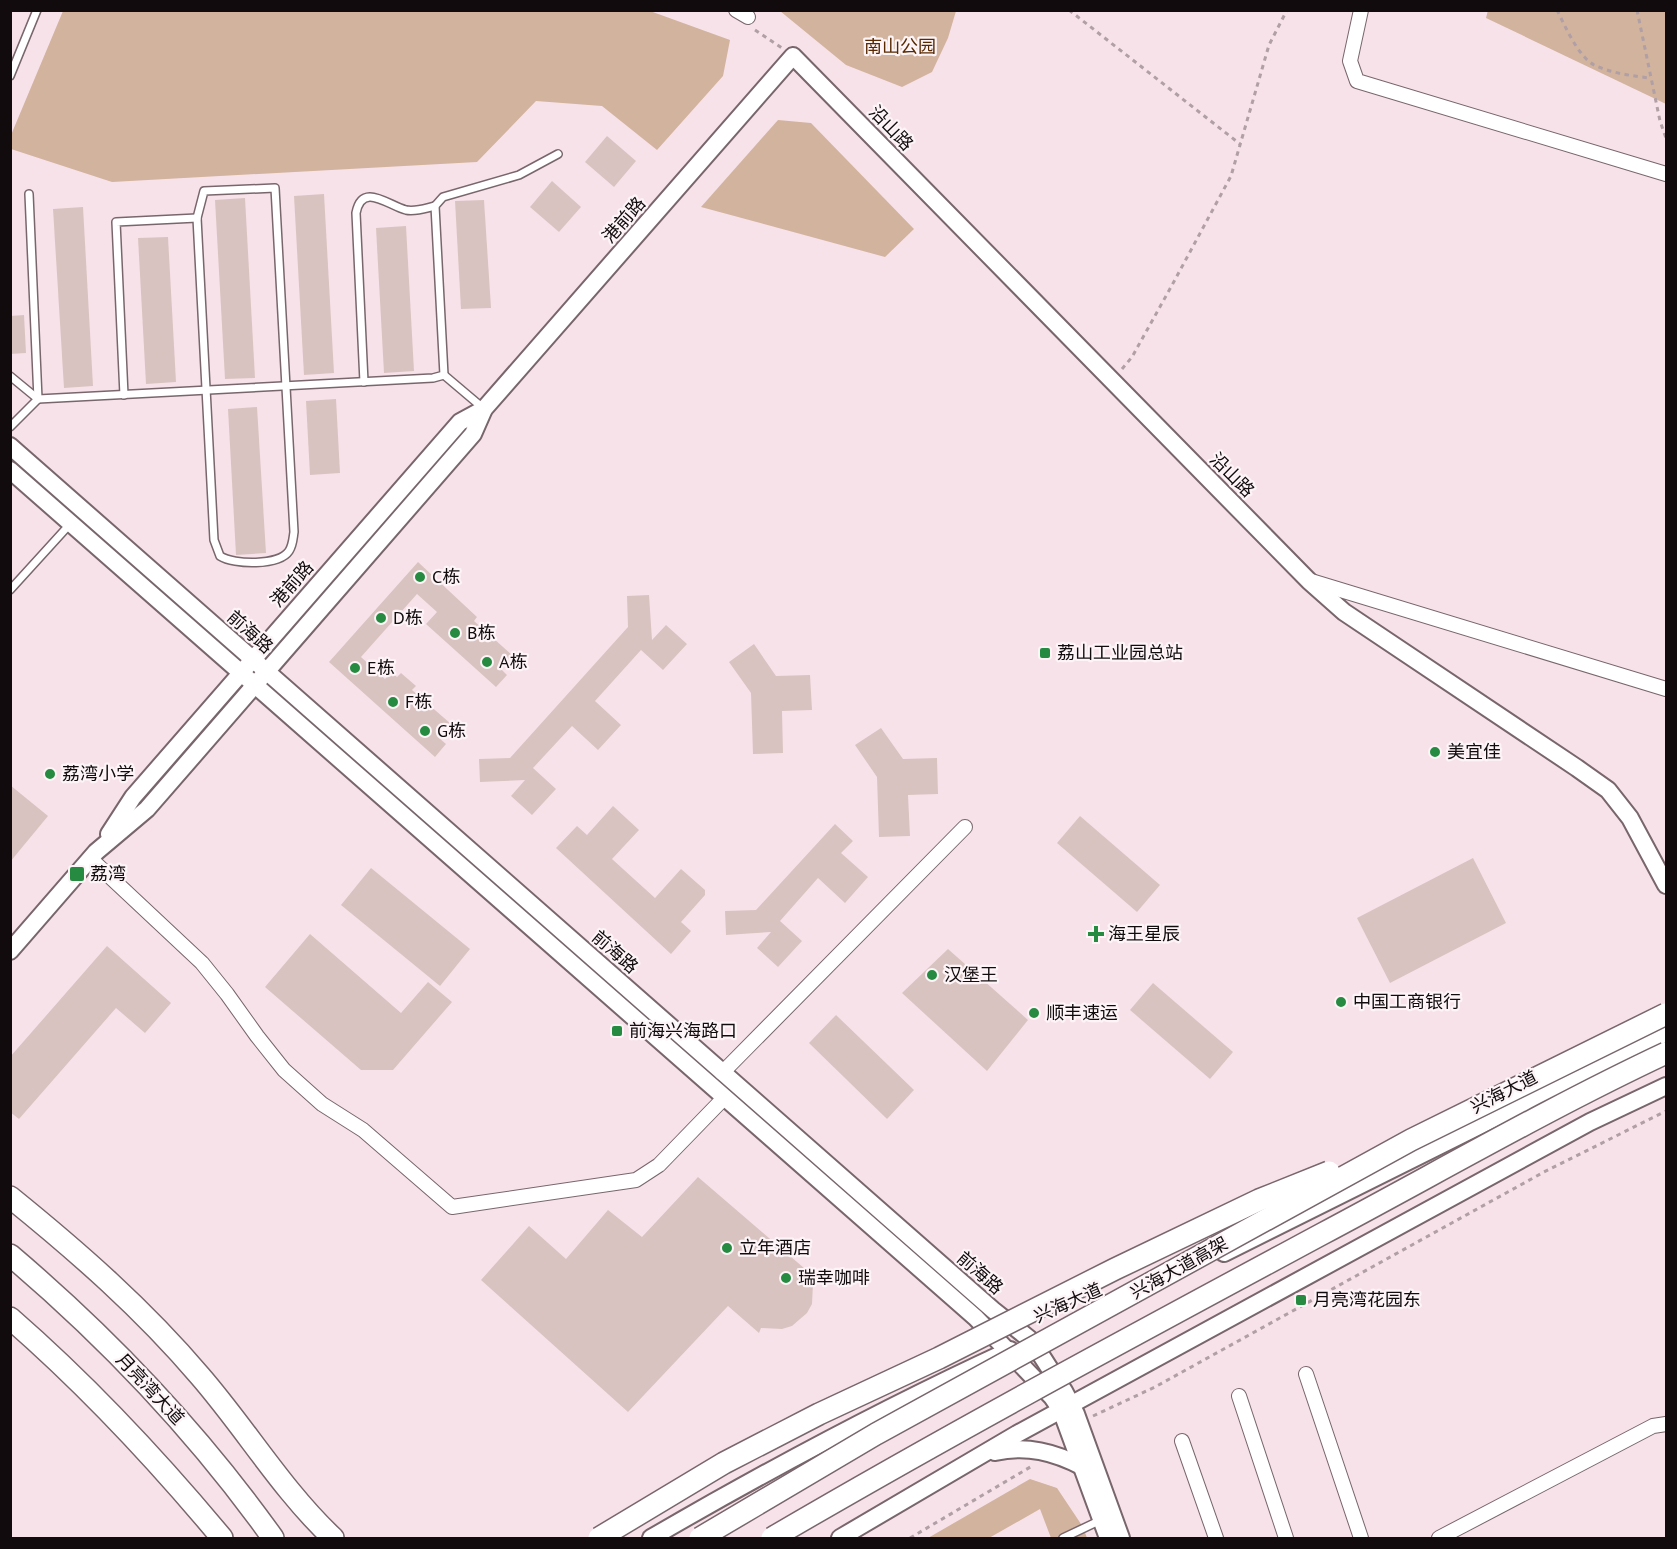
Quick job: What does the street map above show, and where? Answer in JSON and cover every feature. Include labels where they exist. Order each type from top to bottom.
[{"type":"main road","name":"兴海大道高架","points":[[700,1539],[876,1434],[1411,1140],[1666,1014]]},
{"type":"main road","points":[[772,1539],[894,1466],[1218,1290],[1590,1091],[1666,1053]]},
{"type":"main road","points":[[599,1539],[724,1463],[828,1410],[939,1358],[1115,1269],[1259,1200],[1411,1140]]},
{"type":"main road","points":[[10,1197],[72,1247],[158,1329],[239,1423],[308,1514],[333,1539]]},
{"type":"main road","name":"月亮湾大道","points":[[10,1255],[61,1298],[129,1366],[200,1443],[273,1539]]},
{"type":"main road","points":[[10,1318],[82,1383],[146,1450],[222,1539]]},
{"type":"street","points":[[1361,10],[1350,61],[1357,81],[1666,174]]},
{"type":"street","name":"沿山路","points":[[793,56],[1310,581],[1344,612],[1383,640],[1608,790],[1630,818],[1665,879]]},
{"type":"street","name":"港前路","points":[[10,951],[94,856],[147,808],[473,434],[484,409],[793,56]]},
{"type":"street","name":"港前路","points":[[94,856],[133,797],[460,422],[484,409]]},
{"type":"street","name":"前海路","points":[[10,446],[247,667]]},
{"type":"street","name":"前海路","points":[[10,470],[260,678],[722,1072],[993,1310],[1032,1341],[1066,1407],[1121,1539]]},
{"type":"street","points":[[1310,581],[1666,689]]},
{"type":"street","name":"前海路","points":[[260,678],[725,1097],[976,1318],[1052,1397],[1066,1407],[1083,1467],[1108,1539]]},
{"type":"street","points":[[722,1072],[965,827]]},
{"type":"street","points":[[94,856],[202,963],[284,1070],[322,1104],[363,1130],[452,1208],[636,1180],[659,1165],[725,1097]]},
{"type":"street","name":"兴海大道","points":[[651,1539],[725,1495],[852,1426],[1009,1351],[1227,1252],[1666,1033]]},
{"type":"street","points":[[840,1539],[1066,1407],[1590,1122],[1666,1086]]},
{"type":"street","points":[[1306,1374],[1361,1539]]},
{"type":"street","points":[[1239,1396],[1286,1539]]},
{"type":"street","points":[[1439,1539],[1653,1426],[1666,1424]]},
{"type":"street","points":[[1182,1441],[1216,1539]]},
{"type":"street","points":[[982,1455],[1022,1448],[1063,1457],[1083,1467]]},
{"type":"lane","points":[[10,76],[37,10]]},
{"type":"lane","points":[[364,382],[356,213],[361,200],[369,197],[378,198],[406,210],[435,206],[443,197],[519,175],[558,154]]},
{"type":"lane","points":[[275,188],[294,532],[289,552],[273,561],[234,562],[220,556],[216,550],[196,218],[204,191],[275,188]]},
{"type":"lane","points":[[10,427],[38,399],[28,194]]},
{"type":"lane","points":[[435,206],[444,375],[484,409]]},
{"type":"lane","points":[[124,395],[116,222],[196,218]]},
{"type":"lane","points":[[10,376],[38,399],[433,378],[444,375]]},
{"type":"lane","points":[[10,590],[71,523]]},
{"type":"lane","points":[[1063,1539],[1101,1520]]},
{"type":"path","points":[[1069,10],[1240,144]]},
{"type":"path","points":[[1112,382],[1131,357],[1231,176],[1269,45],[1287,10]]},
{"type":"path","points":[[1557,10],[1575,45],[1593,64],[1632,76],[1650,78]]},
{"type":"path","points":[[1637,10],[1650,78],[1666,138]]},
{"type":"path","points":[[746,19],[793,56]]},
{"type":"path","points":[[1099,1413],[1155,1387],[1544,1172],[1666,1111]]},
{"type":"path","points":[[910,1539],[1037,1463]]},
{"type":"green space","points":[[1488,10],[1666,11],[1666,104],[1486,18]]},
{"type":"green space","points":[[63,11],[650,11],[730,40],[723,76],[657,150],[602,106],[536,101],[477,162],[112,182],[11,149],[11,135]]},
{"type":"green space","name":"南山公园","points":[[780,11],[956,11],[948,38],[932,72],[902,87],[846,65]]},
{"type":"green space","points":[[778,120],[811,123],[914,229],[885,257],[701,207]]},
{"type":"green space","points":[[1030,1479],[1057,1488],[1083,1527],[1087,1538],[1051,1538],[1040,1509],[989,1538],[928,1538]]},
{"type":"building","points":[[607,136],[636,161],[614,187],[585,162]]},
{"type":"building","points":[[552,181],[581,207],[559,232],[530,207]]},
{"type":"building","points":[[324,194],[334,373],[304,375],[294,196]]},
{"type":"building","points":[[245,198],[255,378],[225,379],[215,200]]},
{"type":"building","points":[[484,200],[491,308],[461,309],[455,201]]},
{"type":"building","points":[[83,207],[93,386],[64,388],[53,209]]},
{"type":"building","points":[[406,226],[414,371],[384,373],[376,228]]},
{"type":"building","points":[[168,237],[176,382],[146,384],[138,238]]},
{"type":"building","points":[[24,315],[26,353],[10,354],[10,316]]},
{"type":"building","points":[[336,399],[340,473],[310,475],[306,401]]},
{"type":"building","points":[[257,407],[266,553],[236,555],[228,409]]},
{"type":"building","points":[[418,562],[477,617],[474,621],[512,655],[500,668],[507,675],[496,687],[426,624],[437,612],[417,594],[361,657],[385,679],[391,672],[397,677],[401,673],[416,686],[412,690],[451,724],[439,738],[446,744],[435,757],[329,662]]},
{"type":"building","points":[[649,595],[652,640],[666,625],[687,644],[663,670],[641,650],[595,701],[621,725],[598,750],[572,726],[533,768],[556,789],[532,815],[511,796],[525,780],[480,782],[479,759],[510,758],[628,627],[627,596]]},
{"type":"building","points":[[754,644],[776,676],[810,675],[812,710],[782,711],[783,753],[753,754],[751,693],[729,662]]},
{"type":"building","points":[[881,728],[903,759],[937,758],[938,794],[908,795],[910,836],[879,837],[877,777],[855,745]]},
{"type":"building","points":[[10,785],[48,816],[10,862]]},
{"type":"building","points":[[613,806],[639,830],[612,859],[655,898],[681,869],[705,890],[705,895],[681,922],[691,931],[671,954],[556,848],[577,826],[587,835]]},
{"type":"building","points":[[1080,816],[1160,885],[1137,912],[1057,843]]},
{"type":"building","points":[[835,824],[853,841],[841,853],[868,877],[845,903],[818,878],[780,921],[802,941],[778,967],[757,948],[771,932],[726,935],[725,911],[756,910]]},
{"type":"building","points":[[1473,858],[1506,923],[1390,983],[1357,918]]},
{"type":"building","points":[[371,868],[470,949],[440,986],[341,905]]},
{"type":"building","points":[[310,934],[401,1013],[428,982],[452,1002],[393,1070],[361,1070],[265,987]]},
{"type":"building","points":[[107,946],[171,1003],[145,1033],[116,1008],[19,1119],[10,1112],[10,1057]]},
{"type":"building","points":[[948,949],[1028,1020],[987,1071],[902,993]]},
{"type":"building","points":[[1153,983],[1233,1052],[1210,1079],[1130,1010]]},
{"type":"building","points":[[836,1015],[914,1090],[887,1119],[809,1043]]},
{"type":"building","points":[[698,1177],[804,1268],[813,1284],[812,1304],[807,1313],[792,1326],[782,1329],[761,1328],[759,1333],[728,1306],[628,1412],[481,1280],[529,1226],[566,1259],[608,1210],[642,1237]]},
{"type":"place","name":"C栋","points":[[420,577]]},
{"type":"place","name":"D栋","points":[[381,618]]},
{"type":"place","name":"B栋","points":[[455,633]]},
{"type":"place","name":"荔山工业园总站","points":[[1045,653]]},
{"type":"place","name":"A栋","points":[[487,662]]},
{"type":"place","name":"E栋","points":[[355,668]]},
{"type":"place","name":"F栋","points":[[393,702]]},
{"type":"place","name":"G栋","points":[[425,731]]},
{"type":"place","name":"美宜佳","points":[[1435,752]]},
{"type":"place","name":"荔湾小学","points":[[50,774]]},
{"type":"place","name":"荔湾","points":[[77,874]]},
{"type":"place","name":"海王星辰","points":[[1096,934]]},
{"type":"place","name":"汉堡王","points":[[932,975]]},
{"type":"place","name":"中国工商银行","points":[[1341,1002]]},
{"type":"place","name":"顺丰速运","points":[[1034,1013]]},
{"type":"place","name":"前海兴海路口","points":[[617,1031]]},
{"type":"place","name":"立年酒店","points":[[727,1248]]},
{"type":"place","name":"瑞幸咖啡","points":[[786,1278]]},
{"type":"place","name":"月亮湾花园东","points":[[1301,1300]]}]
